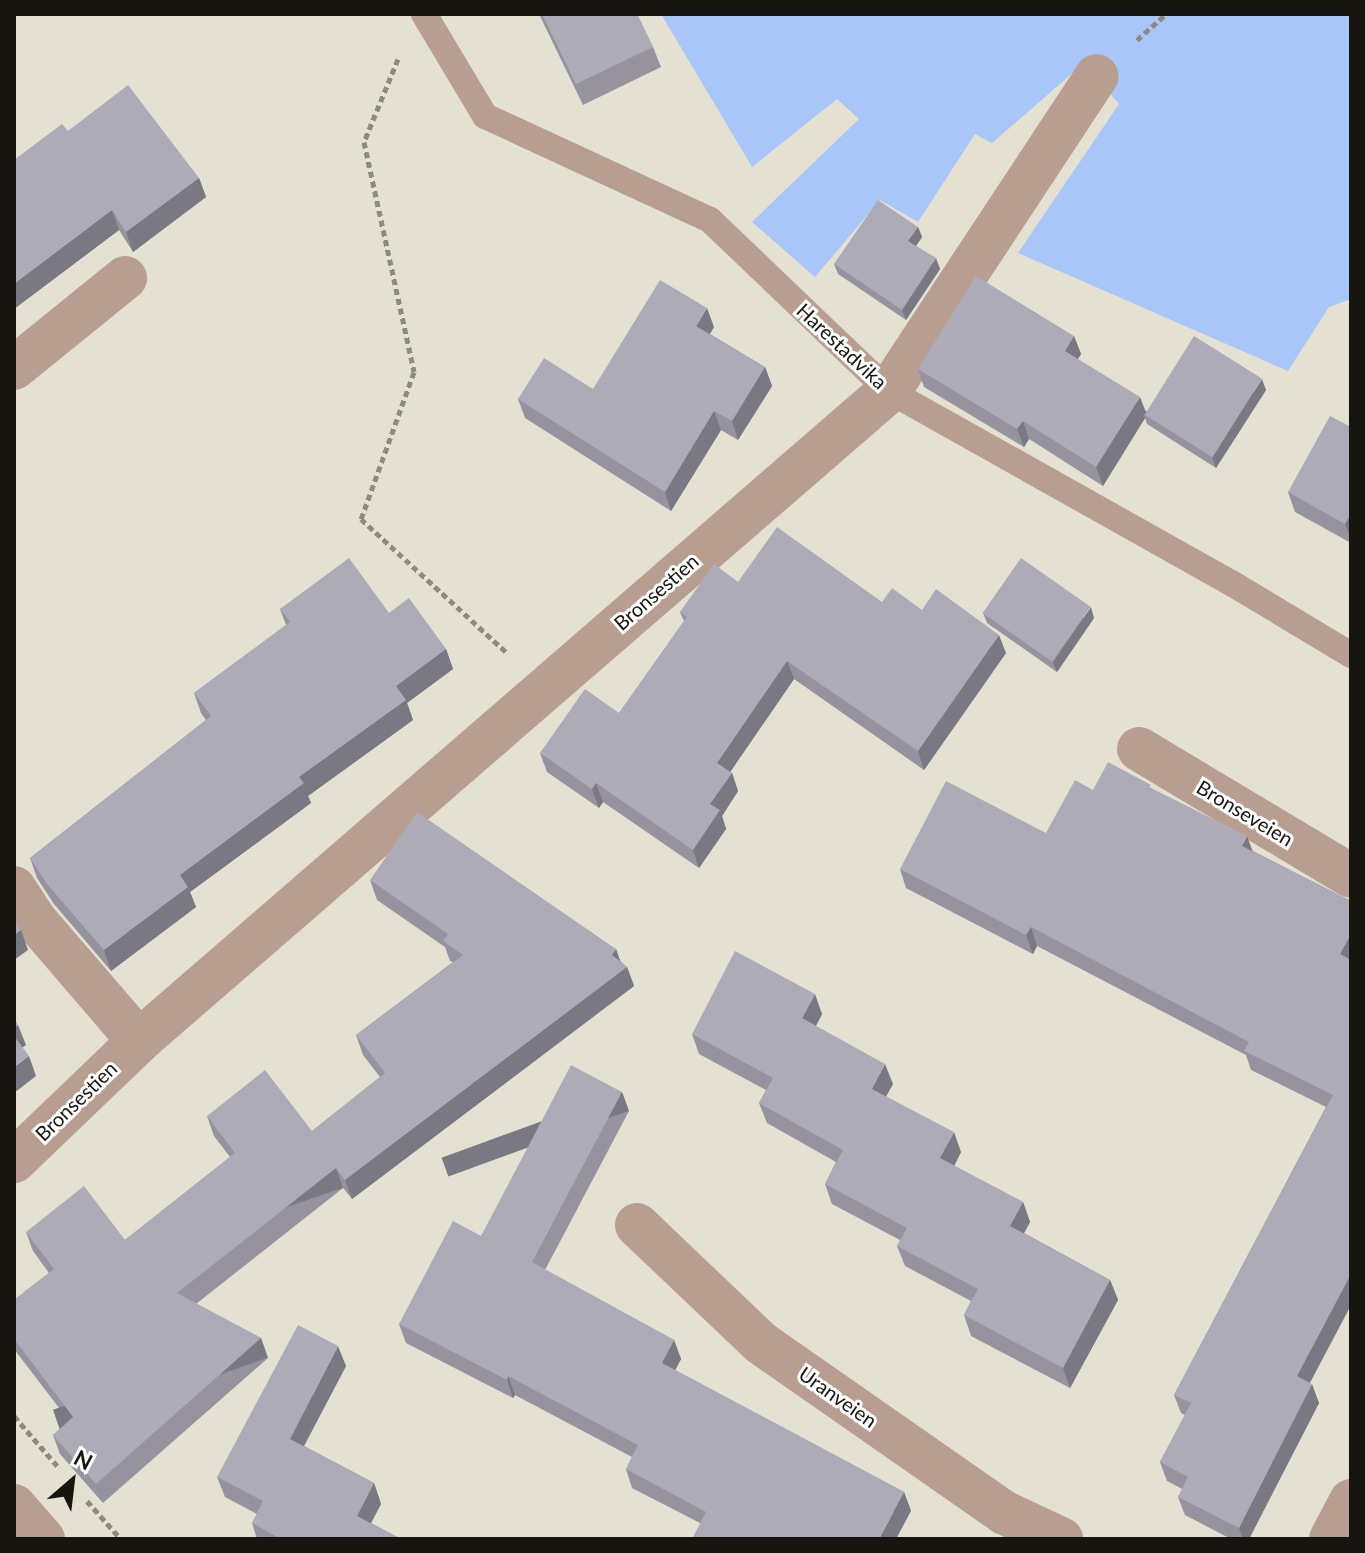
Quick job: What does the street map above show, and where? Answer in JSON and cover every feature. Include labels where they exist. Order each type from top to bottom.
[{"type":"street","name":"Bronsestien","points":[[14,1161],[139,1041],[889,391],[1097,76]]},
{"type":"street","points":[[14,368],[125,278]]},
{"type":"street","name":"Bronseveien","points":[[1139,749],[1351,876]]},
{"type":"street","points":[[24,903],[139,1041]]},
{"type":"street","name":"Uranveien","points":[[637,1225],[761,1343],[1005,1513],[1061,1539]]},
{"type":"street","points":[[1331,1539],[1351,1501]]},
{"type":"street","points":[[14,1506],[43,1539]]},
{"type":"lane","name":"Harestadvika","points":[[424,14],[485,116],[710,220],[889,391],[1233,584],[1351,655]]},
{"type":"path","points":[[399,57],[364,142],[414,372],[361,519],[545,688]]},
{"type":"water","points":[[661,14],[1351,14],[1351,299],[1329,307],[1288,371],[1018,253],[1119,104],[1084,63],[992,143],[975,134],[918,222],[880,200],[815,277],[752,222],[859,119],[837,99],[752,167]]},
{"type":"building","points":[[542,14],[637,14],[653,47],[576,84]]},
{"type":"building","points":[[128,85],[199,178],[126,232],[112,210],[14,284],[14,160],[62,124],[68,131]]},
{"type":"building","points":[[878,200],[918,227],[908,241],[936,258],[902,310],[834,264]]},
{"type":"building","points":[[976,276],[1074,336],[1065,351],[1140,397],[1096,467],[1023,421],[1017,429],[918,369]]},
{"type":"building","points":[[660,280],[707,308],[696,326],[765,367],[732,421],[714,411],[665,492],[518,399],[544,358],[593,389]]},
{"type":"building","points":[[1194,336],[1262,378],[1213,457],[1145,415]]},
{"type":"building","points":[[1330,416],[1351,427],[1351,514],[1345,524],[1288,492]]},
{"type":"building","points":[[777,527],[882,602],[892,588],[922,610],[936,589],[999,635],[918,751],[787,661],[717,763],[732,773],[710,804],[720,810],[693,850],[596,783],[592,789],[540,753],[585,689],[619,713],[687,617],[680,612],[714,564],[738,582]]},
{"type":"building","points":[[349,558],[389,613],[409,598],[446,649],[396,686],[406,700],[299,777],[304,783],[180,875],[188,887],[104,950],[47,884],[30,858],[211,716],[194,693],[290,622],[280,609]]},
{"type":"building","points":[[1021,558],[1091,607],[1052,662],[983,613]]},
{"type":"building","points":[[1108,762],[1151,785],[1149,787],[1247,836],[1242,846],[1351,901],[1351,934],[1340,954],[1351,960],[1351,1274],[1297,1376],[1312,1384],[1239,1528],[1178,1497],[1188,1477],[1160,1462],[1191,1403],[1174,1395],[1333,1095],[1244,1051],[1249,1042],[1031,927],[1026,935],[900,869],[946,781],[1046,833],[1075,780],[1093,790]]},
{"type":"building","points":[[417,812],[616,949],[612,955],[627,967],[345,1180],[336,1168],[177,1293],[261,1338],[96,1484],[53,1435],[73,1417],[14,1339],[14,1300],[54,1269],[26,1232],[84,1186],[125,1240],[235,1153],[207,1116],[265,1070],[312,1131],[385,1073],[356,1035],[463,955],[443,941],[448,934],[370,880]]},
{"type":"building","points":[[14,921],[21,930],[14,935]]},
{"type":"building","points":[[735,951],[815,994],[802,1018],[885,1064],[872,1089],[954,1132],[940,1158],[1023,1202],[1010,1226],[1110,1280],[1063,1368],[964,1315],[978,1289],[897,1246],[907,1228],[825,1184],[843,1150],[759,1103],[773,1078],[692,1034]]},
{"type":"building","points":[[14,1036],[29,1056],[14,1067]]},
{"type":"building","points":[[571,1065],[622,1092],[532,1262],[674,1340],[662,1363],[904,1492],[879,1539],[692,1539],[706,1512],[626,1469],[638,1445],[508,1376],[507,1380],[399,1324],[453,1221],[481,1236]]},
{"type":"building","points":[[298,1325],[338,1346],[290,1439],[374,1483],[357,1516],[401,1539],[281,1539],[252,1523],[263,1501],[217,1477]]}]
